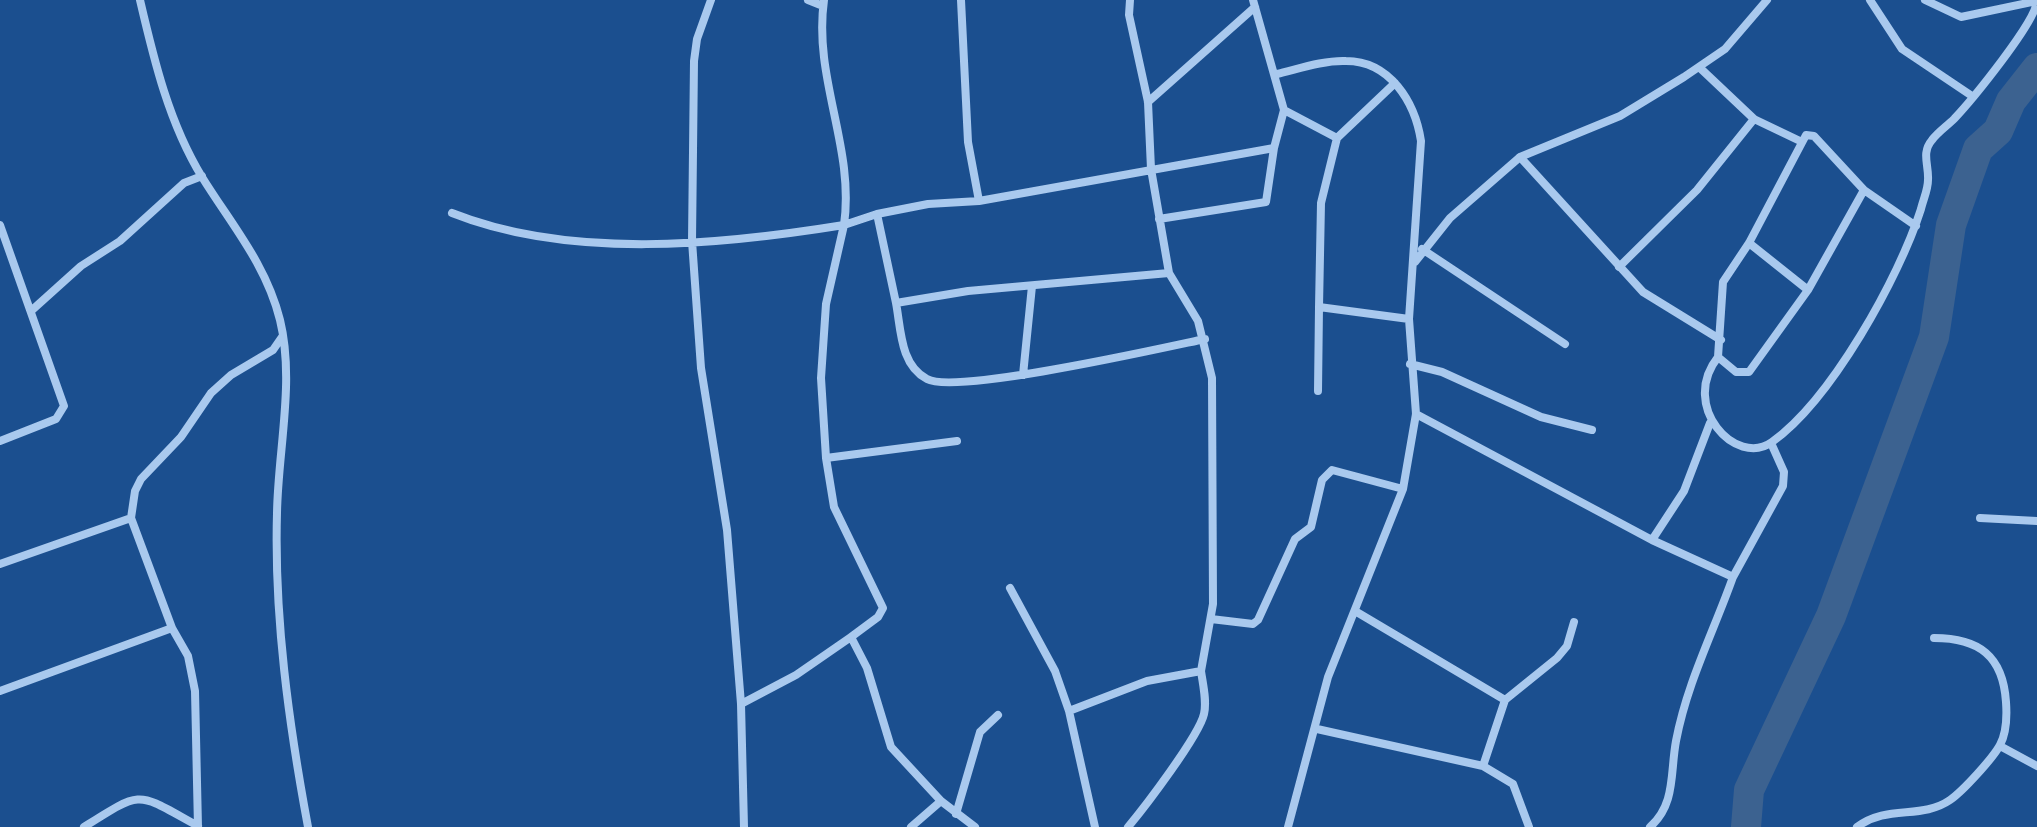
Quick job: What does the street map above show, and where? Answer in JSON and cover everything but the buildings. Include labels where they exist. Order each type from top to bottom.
[{"type":"street","points":[[140,0],[160,84],[202,176],[260,264],[281,321],[286,357],[277,515],[281,615],[296,763],[308,827]]},
{"type":"street","points":[[711,0],[697,39],[694,61],[692,241],[701,368],[727,530],[741,704],[744,827]]},
{"type":"street","points":[[741,704],[796,675],[878,617],[883,608],[834,507],[826,458],[821,378],[826,304],[847,205],[837,118],[820,47],[824,3],[808,0]]},
{"type":"street","points":[[961,0],[968,142],[979,201]]},
{"type":"street","points":[[1128,827],[1147,805],[1200,726],[1205,710],[1201,671],[1211,619],[1214,428],[1205,339],[1169,273],[1151,169],[1148,102],[1129,15],[1130,0]]},
{"type":"street","points":[[1413,265],[1422,249],[1450,218],[1520,157],[1620,116],[1699,67],[1725,49],[1767,0]]},
{"type":"street","points":[[1870,0],[1902,49],[1972,96]]},
{"type":"street","points":[[1916,226],[1864,190],[1814,136],[1806,135],[1800,141],[1749,243],[1723,282],[1721,340],[1718,357],[1706,382],[1704,403],[1710,423],[1736,443],[1758,448],[1771,443],[1828,384],[1878,301],[1916,226],[1929,180],[1926,150],[1972,96],[2035,12],[2037,1],[1961,17],[1925,0]]},
{"type":"street","points":[[1148,102],[1254,3],[1277,74],[1284,110],[1274,148],[1266,202],[1159,219]]},
{"type":"street","points":[[1277,74],[1345,60],[1369,64],[1395,83],[1417,114],[1421,141],[1409,319],[1416,414],[1403,489],[1328,677],[1317,729],[1288,827]]},
{"type":"street","points":[[1699,67],[1754,119],[1800,141]]},
{"type":"street","points":[[1318,391],[1321,203],[1337,138],[1395,83]]},
{"type":"street","points":[[1284,110],[1337,138]]},
{"type":"street","points":[[1619,267],[1697,190],[1754,119]]},
{"type":"street","points":[[452,213],[483,225],[527,234],[639,245],[782,235],[844,225],[877,214],[928,204],[979,201],[1274,148]]},
{"type":"street","points":[[1520,157],[1643,292],[1721,340]]},
{"type":"street","points":[[31,311],[81,266],[120,241],[184,183],[202,176]]},
{"type":"street","points":[[1718,357],[1736,372],[1749,372],[1808,290],[1864,190]]},
{"type":"street","points":[[877,214],[906,357],[926,379],[937,383],[1023,375],[1205,339]]},
{"type":"street","points":[[0,225],[64,406],[56,419],[0,441]]},
{"type":"street","points":[[1749,243],[1808,290]]},
{"type":"street","points":[[1422,249],[1565,344]]},
{"type":"street","points":[[896,303],[1169,273]]},
{"type":"street","points":[[1023,375],[1032,286]]},
{"type":"street","points":[[1319,307],[1409,319]]},
{"type":"street","points":[[84,827],[128,799],[140,798],[198,827],[195,691],[188,656],[172,628],[131,518],[141,479],[181,437],[211,393],[231,375],[273,350],[282,337]]},
{"type":"street","points":[[1410,364],[1442,372],[1541,417],[1592,430]]},
{"type":"street","points":[[1416,414],[1652,540],[1733,577]]},
{"type":"street","points":[[1652,540],[1684,491],[1710,423]]},
{"type":"street","points":[[826,458],[957,441]]},
{"type":"street","points":[[1650,827],[1670,800],[1672,765],[1685,701],[1733,577],[1783,486],[1784,472],[1771,443]]},
{"type":"street","points":[[1211,619],[1253,624],[1258,620],[1295,539],[1311,527],[1322,480],[1332,470],[1403,489]]},
{"type":"street","points":[[0,564],[131,518]]},
{"type":"street","points":[[1980,518],[2037,521]]},
{"type":"street","points":[[1010,588],[1055,671],[1069,711],[1095,827]]},
{"type":"street","points":[[1355,611],[1505,700]]},
{"type":"street","points":[[1483,766],[1505,700],[1557,658],[1567,646],[1574,622]]},
{"type":"street","points":[[0,691],[172,628]]},
{"type":"street","points":[[851,637],[867,668],[891,747],[941,801],[975,827]]},
{"type":"street","points":[[1857,827],[1883,813],[1928,810],[1951,800],[2000,746],[2007,719],[2003,673],[1992,658],[1960,638],[1934,638]]},
{"type":"street","points":[[1069,711],[1147,681],[1201,671]]},
{"type":"street","points":[[956,814],[980,732],[998,715]]},
{"type":"street","points":[[1317,729],[1483,766],[1513,784],[1529,827]]},
{"type":"street","points":[[2000,746],[2037,766]]},
{"type":"street","points":[[911,827],[941,801]]},
{"type":"waterway","points":[[1746,827],[1749,790],[1831,616],[1934,337],[1951,225],[1978,149],[1998,131],[2011,101],[2037,68]]}]
